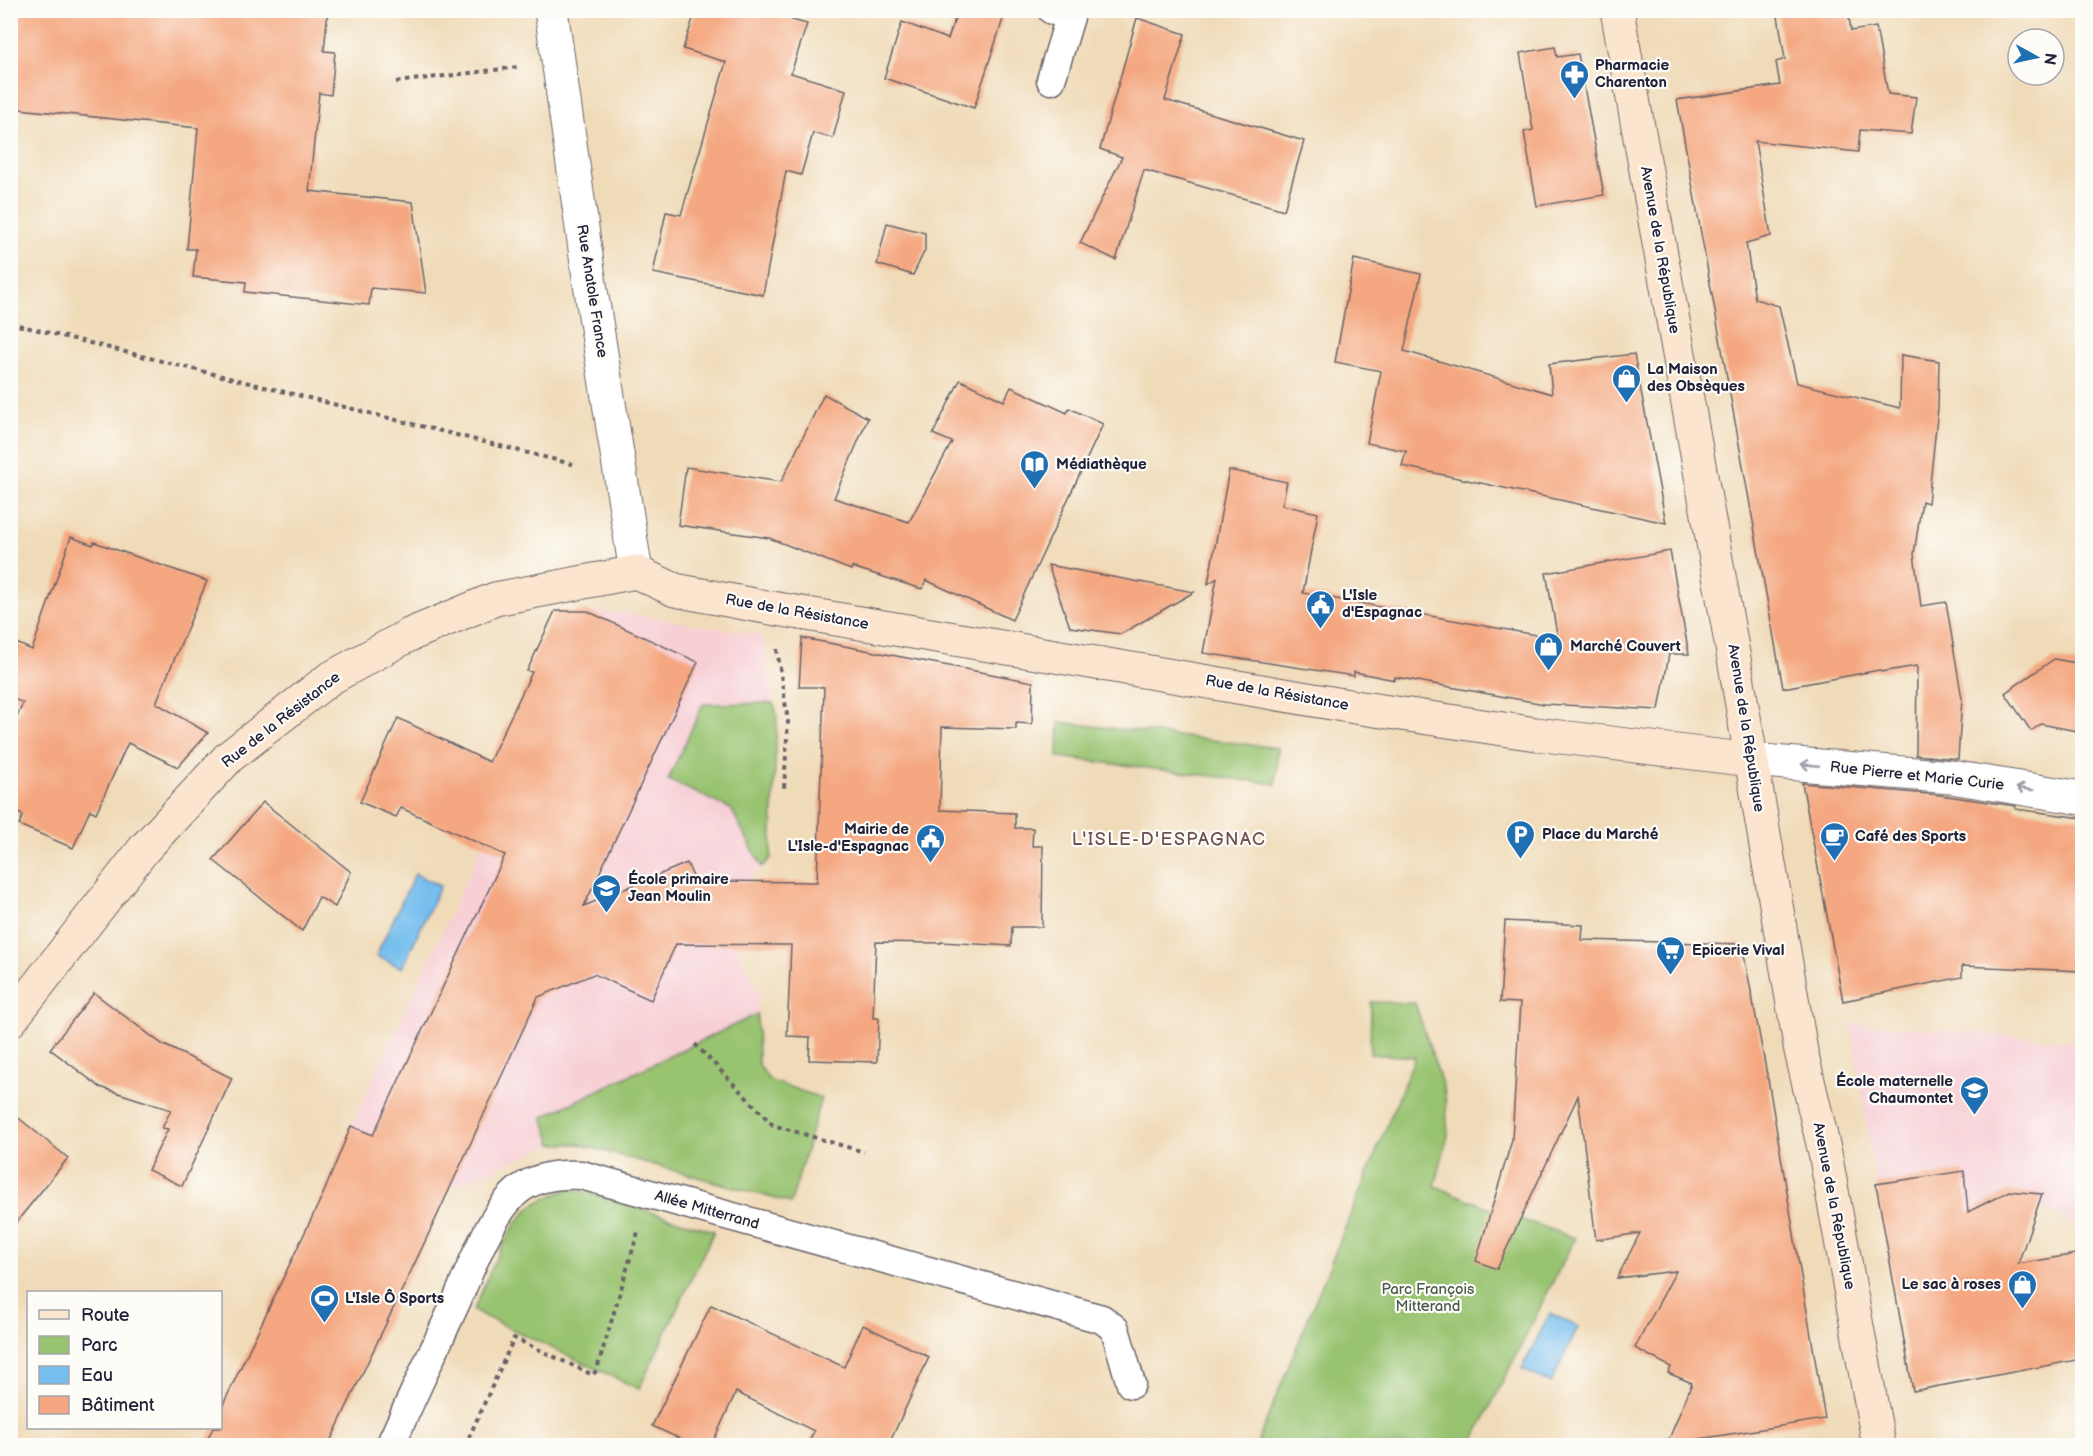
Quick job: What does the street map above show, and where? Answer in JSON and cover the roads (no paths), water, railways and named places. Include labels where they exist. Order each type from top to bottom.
[{"type":"street","name":"Rue Anatole France","points":[[551,10],[636,572]]},
{"type":"street","name":"Avenue de la République","points":[[1617,10],[1801,1051],[1825,1153],[1879,1446]]},
{"type":"street","name":"Rue de la Résistance","points":[[10,1021],[144,849],[229,757],[329,679],[407,636],[495,599],[636,572],[675,590],[754,605],[1366,708],[1536,734],[1751,760]]},
{"type":"street","name":"Rue Pierre et Marie Curie","points":[[1751,760],[1951,777],[2082,798]]},
{"type":"lane","points":[[1051,80],[1070,17],[1052,10]]},
{"type":"lane","name":"Allée Mitterrand","points":[[390,1446],[499,1211],[519,1190],[535,1180],[558,1174],[581,1175],[1102,1318],[1115,1329],[1131,1384]]},
{"type":"water","points":[[415,874],[440,886],[402,968],[376,956]]},
{"type":"water","points":[[1550,1313],[1578,1327],[1551,1383],[1522,1369]]},
{"type":"place","name":"Pharmacie Charenton","points":[[1574,100]]},
{"type":"place","name":"La Maison des Obsèques","points":[[1626,404]]},
{"type":"place","name":"Médiathèque","points":[[1035,490]]},
{"type":"place","name":"L'Isle d'Espagnac","points":[[1321,630]]},
{"type":"place","name":"Marché Couvert","points":[[1549,672]]},
{"type":"place","name":"Place du Marché","points":[[1521,860]]},
{"type":"place","name":"Café des Sports","points":[[1834,862]]},
{"type":"place","name":"Mairie de L'Isle-d'Espagnac","points":[[930,864]]},
{"type":"place","name":"École primaire Jean Moulin","points":[[607,914]]},
{"type":"place","name":"Epicerie Vival","points":[[1671,976]]},
{"type":"place","name":"École maternelle Chaumontet","points":[[1974,1116]]},
{"type":"place","name":"Le sac à roses","points":[[2022,1310]]},
{"type":"place","name":"L'Isle Ô Sports","points":[[324,1324]]},
{"type":"district","name":"L'ISLE-D'ESPAGNAC","points":[[1169,839]]},
{"type":"park label","name":"Parc François Mitterand","points":[[1428,1298]]}]
